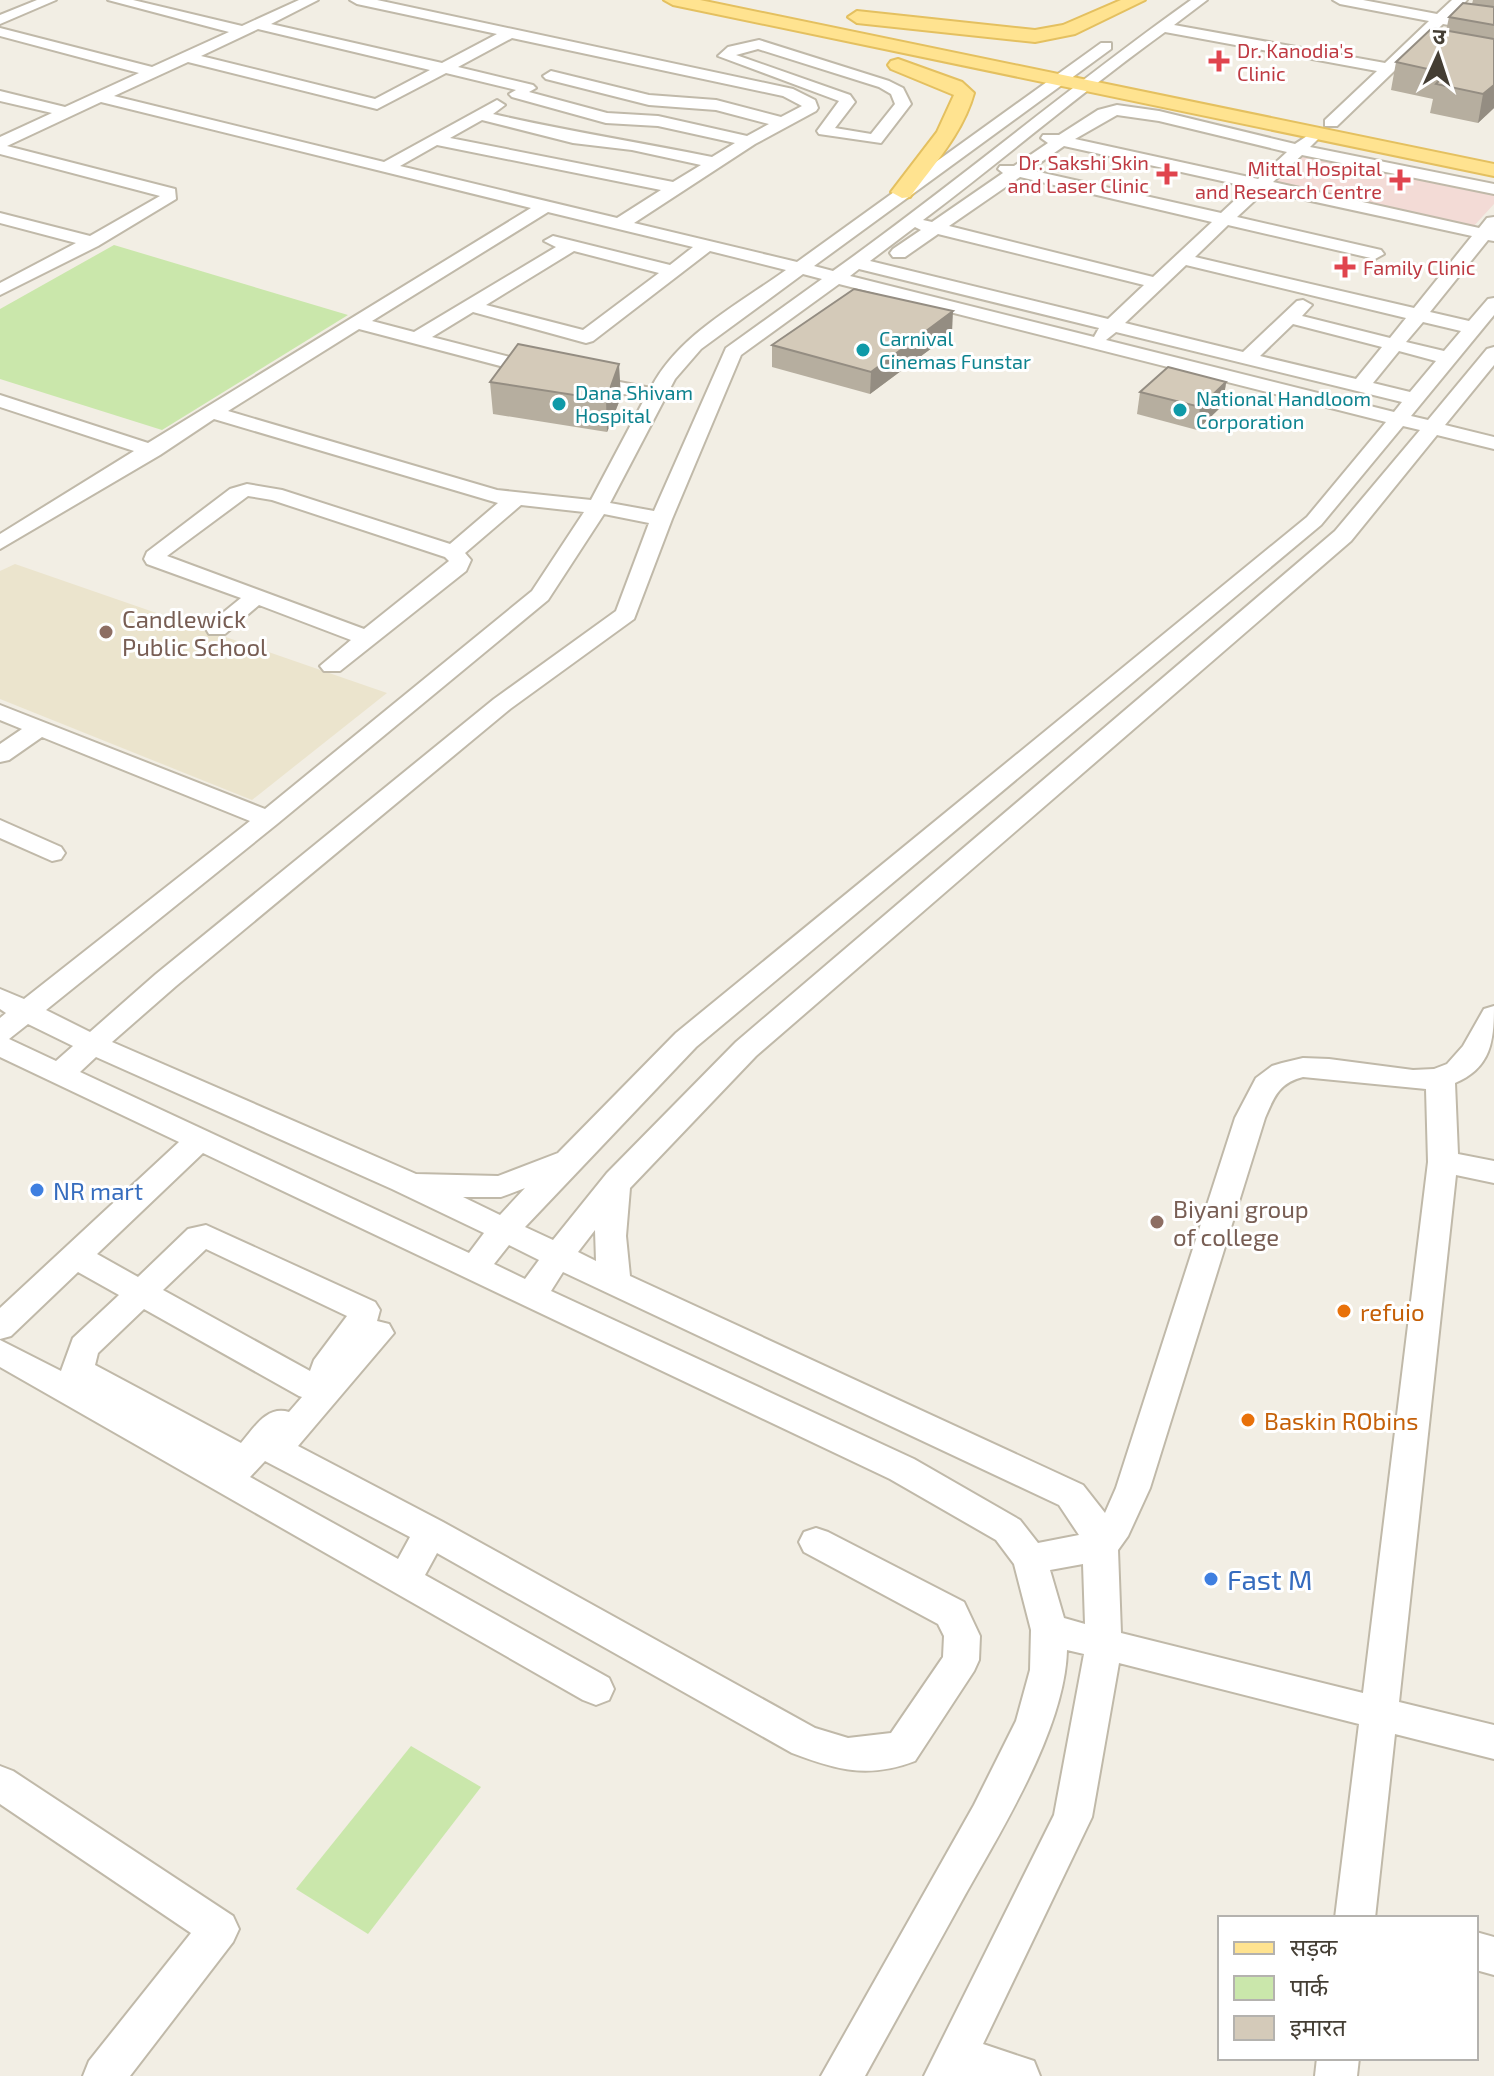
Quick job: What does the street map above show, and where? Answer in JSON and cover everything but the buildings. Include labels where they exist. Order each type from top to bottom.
[{"type":"main road","points":[[673,0],[779,15],[1035,36],[1068,30],[1136,0]]},
{"type":"main road","points":[[737,0],[955,86],[964,93],[961,106],[950,125],[902,192]]},
{"type":"main road","points":[[779,15],[1324,128],[1494,170]]},
{"type":"main road","points":[[1324,128],[1494,156]]},
{"type":"street","points":[[0,20],[49,0]]},
{"type":"street","points":[[115,0],[444,69],[606,118],[658,121],[749,141]]},
{"type":"street","points":[[0,146],[311,0]]},
{"type":"street","points":[[357,0],[788,92],[806,101],[847,102]]},
{"type":"street","points":[[58,1075],[91,1044],[502,704],[626,614],[661,519],[733,352],[1028,133],[1079,77],[1168,0]]},
{"type":"street","points":[[0,1032],[13,1004],[268,819],[540,595],[598,507],[666,377],[694,345],[902,192],[1200,0]]},
{"type":"street","points":[[1340,0],[1494,29]]},
{"type":"street","points":[[1094,342],[1388,68],[1420,46],[1440,19],[1460,0]]},
{"type":"street","points":[[1160,27],[1388,68]]},
{"type":"street","points":[[0,32],[154,72]]},
{"type":"street","points":[[186,57],[377,104],[510,33]]},
{"type":"street","points":[[11,51],[34,41]]},
{"type":"street","points":[[759,44],[884,84],[898,91],[903,104],[875,140],[825,131],[847,102],[831,91],[725,56],[746,45],[759,44]]},
{"type":"street","points":[[386,167],[593,51]]},
{"type":"street","points":[[551,76],[649,100],[716,105],[785,123]]},
{"type":"street","points":[[806,101],[831,91]]},
{"type":"street","points":[[0,96],[68,112]]},
{"type":"street","points":[[99,97],[1094,342],[1405,409]]},
{"type":"street","points":[[620,224],[749,141],[810,108],[806,101]]},
{"type":"street","points":[[880,267],[1061,141],[1104,113],[1117,110],[1159,116],[1299,150],[1494,189]]},
{"type":"street","points":[[480,115],[573,138],[632,145],[716,163]]},
{"type":"street","points":[[1028,133],[1261,186],[1491,231],[1361,386]]},
{"type":"street","points":[[436,140],[676,188]]},
{"type":"street","points":[[0,146],[169,193],[168,199],[0,290]]},
{"type":"street","points":[[985,163],[1223,221],[1375,254]]},
{"type":"street","points":[[0,543],[545,206]]},
{"type":"street","points":[[0,218],[92,242]]},
{"type":"street","points":[[909,222],[1157,283]]},
{"type":"street","points":[[546,239],[673,271]]},
{"type":"street","points":[[745,255],[835,242]]},
{"type":"street","points":[[417,338],[572,245]]},
{"type":"street","points":[[556,362],[706,246]]},
{"type":"street","points":[[745,255],[756,287],[755,300]]},
{"type":"street","points":[[1183,259],[1473,328]]},
{"type":"street","points":[[856,263],[1361,386],[1435,429],[1494,443]]},
{"type":"street","points":[[1247,358],[1318,291]]},
{"type":"street","points":[[475,1267],[505,1229],[570,1159],[686,1040],[1314,521],[1494,303]]},
{"type":"street","points":[[470,306],[586,337]]},
{"type":"street","points":[[1294,314],[1452,353]]},
{"type":"street","points":[[357,323],[417,338],[556,362],[658,395]]},
{"type":"street","points":[[530,1296],[559,1254],[618,1181],[746,1049],[1343,536],[1435,429],[1494,353]]},
{"type":"street","points":[[0,401],[153,451]]},
{"type":"street","points":[[214,413],[515,499],[598,507],[661,519]]},
{"type":"street","points":[[332,666],[458,566],[460,560],[453,552],[275,494],[247,490],[237,493],[158,552],[155,559],[164,563],[367,638]]},
{"type":"street","points":[[453,552],[515,499]]},
{"type":"street","points":[[0,515],[29,525]]},
{"type":"street","points":[[217,629],[256,597]]},
{"type":"street","points":[[0,712],[268,819]]},
{"type":"street","points":[[0,755],[39,728]]},
{"type":"street","points":[[0,828],[52,853]]},
{"type":"street","points":[[13,1004],[91,1044],[403,1181],[1071,1495],[1091,1520],[1100,1546],[1104,1644],[1073,1817],[951,2066],[1019,2076]]},
{"type":"street","points":[[1030,1559],[1100,1546],[1116,1526],[1133,1488],[1250,1118],[1267,1083],[1287,1070],[1321,1068],[1427,1081],[1454,1073],[1482,1064],[1494,1015]]},
{"type":"street","points":[[0,1046],[902,1469],[1008,1530],[1030,1559],[1049,1630],[1048,1670],[1034,1722],[988,1817],[842,2076]]},
{"type":"street","points":[[1359,1916],[1443,1162],[1440,1077]]},
{"type":"street","points":[[0,1327],[200,1139]]},
{"type":"street","points":[[403,1181],[469,1187],[501,1186],[570,1159]]},
{"type":"street","points":[[1443,1162],[1494,1172]]},
{"type":"street","points":[[615,1282],[608,1239],[618,1181]]},
{"type":"street","points":[[247,1470],[363,1317],[364,1310],[206,1236],[199,1237],[84,1347],[77,1370],[247,1470],[404,1581],[596,1689]]},
{"type":"street","points":[[75,1256],[311,1387]]},
{"type":"street","points":[[247,1470],[378,1333]]},
{"type":"street","points":[[0,1352],[247,1470],[431,1532],[805,1741],[848,1755],[902,1749],[961,1660],[962,1636],[951,1613],[816,1542]]},
{"type":"street","points":[[404,1581],[431,1532]]},
{"type":"street","points":[[1049,1630],[1494,1742]]},
{"type":"street","points":[[0,1783],[219,1929],[104,2076]]},
{"type":"shaded area","points":[[1304,154],[1494,191],[1494,204],[1472,228],[1273,185]]},
{"type":"shaded area","name":"Candlewick Public School","points":[[15,564],[387,693],[252,800],[0,699],[0,571]]},
{"type":"green space","points":[[114,245],[348,315],[162,430],[0,379],[0,309]]},
{"type":"green space","points":[[411,1746],[481,1787],[368,1934],[296,1889]]},
{"type":"place","name":"Dr. Kanodia's Clinic","points":[[1219,61]]},
{"type":"place","name":"Dr. Sakshi Skin and Laser Clinic","points":[[1167,174]]},
{"type":"place","name":"Mittal Hospital and Research Centre","points":[[1400,180]]},
{"type":"place","name":"Family Clinic","points":[[1345,267]]},
{"type":"place","name":"Carnival Cinemas Funstar","points":[[863,350]]},
{"type":"place","name":"Dana Shivam Hospital","points":[[559,404]]},
{"type":"place","name":"National Handloom Corporation","points":[[1180,410]]},
{"type":"place","name":"Candlewick Public School","points":[[106,632]]},
{"type":"place","name":"NR mart","points":[[37,1190]]},
{"type":"place","name":"Biyani group of college","points":[[1157,1222]]},
{"type":"place","name":"refuio","points":[[1344,1311]]},
{"type":"place","name":"Baskin RObins","points":[[1248,1420]]},
{"type":"place","name":"Fast M","points":[[1211,1579]]}]
